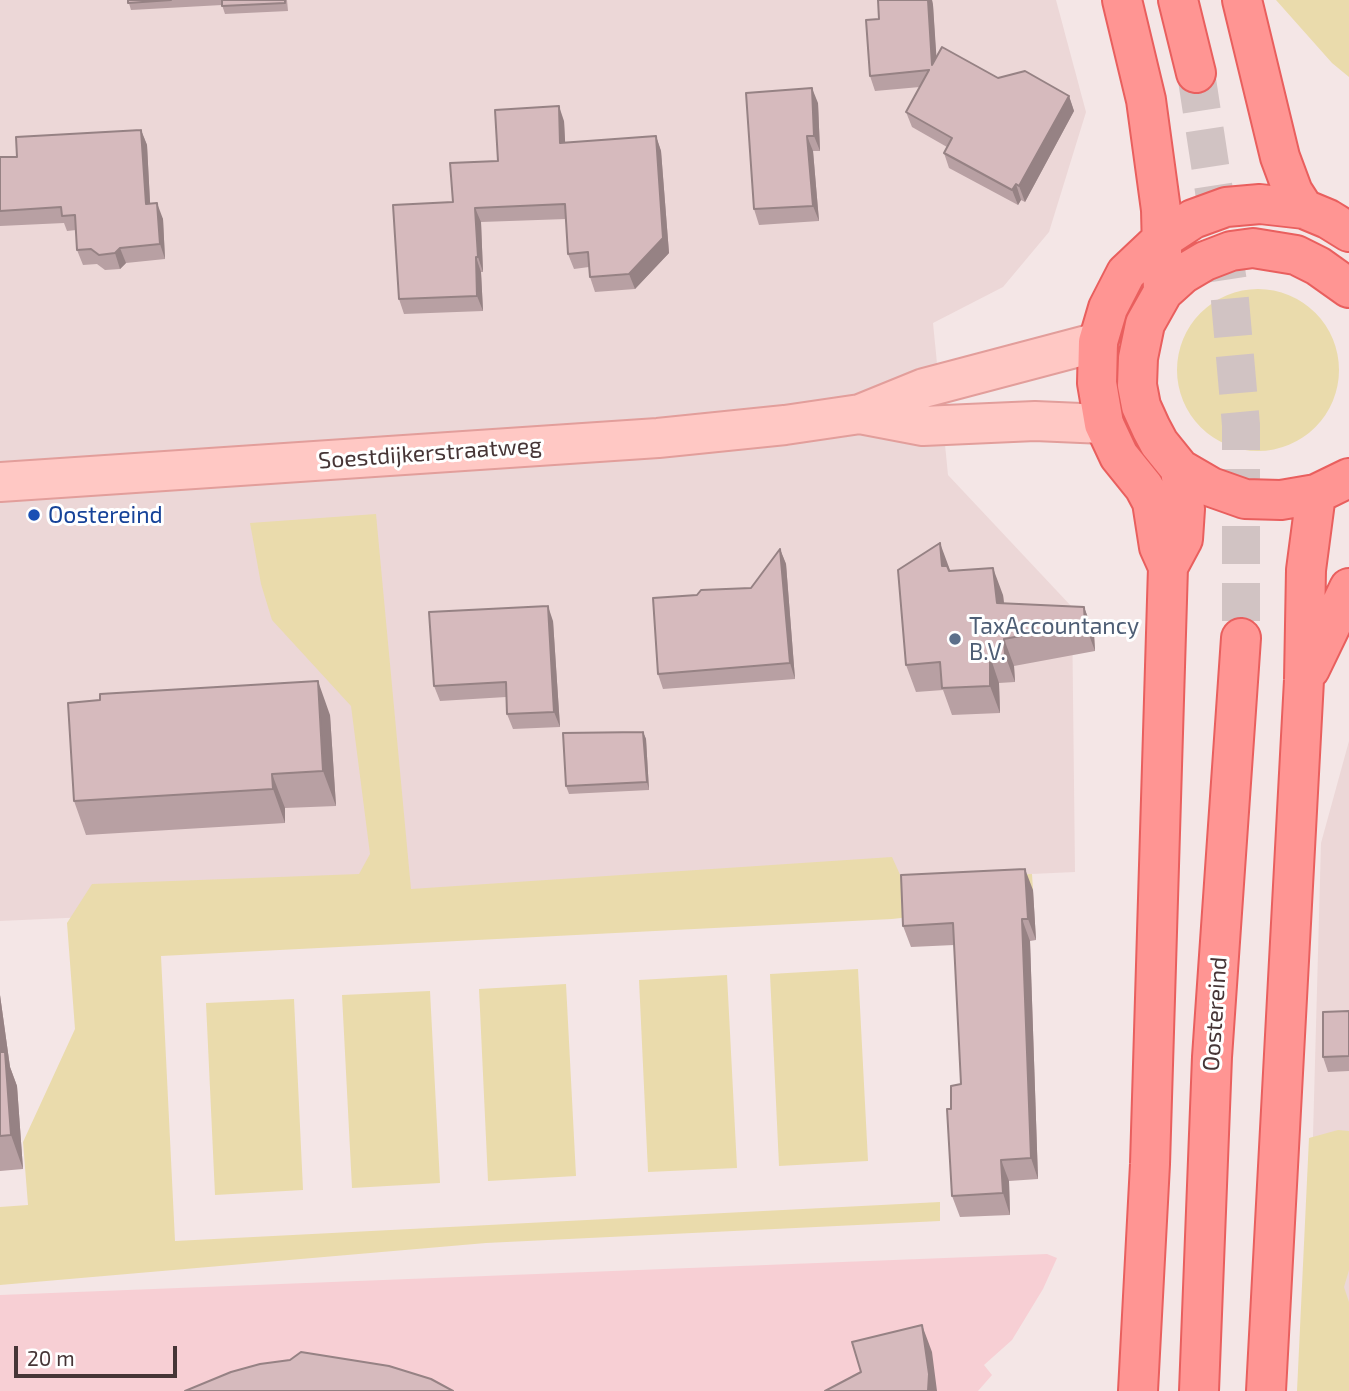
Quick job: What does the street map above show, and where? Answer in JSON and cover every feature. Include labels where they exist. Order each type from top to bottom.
[{"type":"main road","points":[[1122,0],[1146,100],[1161,210],[1163,292]]},
{"type":"main road","points":[[1178,0],[1196,73]]},
{"type":"main road","points":[[1242,0],[1280,158],[1293,192],[1304,209]]},
{"type":"main road","points":[[1138,1391],[1150,1164],[1168,567],[1159,547],[1152,502],[1144,487],[1119,456],[1104,424],[1097,383],[1098,342],[1108,308],[1126,273],[1161,240],[1193,219],[1226,207],[1260,204],[1304,209],[1349,232]]},
{"type":"main road","points":[[1333,486],[1281,500],[1245,499],[1211,488],[1180,469],[1159,443],[1141,406],[1137,384],[1138,358],[1145,324],[1163,292],[1183,274],[1205,261],[1231,251],[1253,248],[1296,255],[1318,266],[1349,288]]},
{"type":"main road","name":"Soestdijkerstraatweg","points":[[0,482],[658,438],[785,425],[860,414],[924,388],[1098,342]]},
{"type":"main road","name":"Soestdijkerstraatweg","points":[[860,414],[923,426],[1035,421],[1104,424]]},
{"type":"main road","points":[[1104,424],[1151,428]]},
{"type":"main road","points":[[1168,567],[1183,539],[1185,509],[1180,469]]},
{"type":"main road","points":[[1266,1391],[1304,680],[1306,570],[1333,486]]},
{"type":"main road","points":[[1304,680],[1349,588]]},
{"type":"main road","name":"Oostereind","points":[[1199,1391],[1212,1057],[1241,638]]},
{"type":"shaded area","points":[[0,0],[1056,0],[1086,112],[1049,232],[1003,287],[933,323],[948,475],[1072,607],[1075,872],[0,921]]},
{"type":"shaded area","points":[[1276,0],[1349,0],[1349,77],[1332,63]]},
{"type":"shaded area","points":[[1258,289],[1289,295],[1315,313],[1333,339],[1339,370],[1333,401],[1315,427],[1289,445],[1258,451],[1227,445],[1201,427],[1183,401],[1177,370],[1183,339],[1201,313],[1227,295]]},
{"type":"shaded area","points":[[376,514],[411,889],[892,857],[902,879],[1032,874],[1033,890],[909,896],[910,917],[892,919],[161,956],[175,1241],[940,1202],[940,1221],[486,1243],[0,1285],[0,1207],[28,1205],[23,1142],[75,1029],[67,923],[92,884],[359,874],[370,854],[351,706],[272,620],[261,584],[250,523]]},
{"type":"shaded area","points":[[1349,741],[1349,1391],[1306,1391],[1321,843]]},
{"type":"shaded area","points":[[858,969],[868,1161],[779,1166],[770,974]]},
{"type":"shaded area","points":[[727,975],[737,1168],[648,1172],[639,980]]},
{"type":"shaded area","points":[[566,984],[576,1176],[488,1181],[479,989]]},
{"type":"shaded area","points":[[430,991],[440,1183],[352,1188],[342,995]]},
{"type":"shaded area","points":[[294,999],[303,1190],[215,1195],[206,1003]]},
{"type":"shaded area","points":[[1338,1130],[1349,1131],[1349,1270],[1344,1287],[1349,1302],[1349,1391],[1297,1391],[1309,1138]]},
{"type":"shaded area","points":[[1047,1254],[1057,1258],[1043,1289],[1012,1340],[984,1365],[992,1375],[978,1391],[0,1391],[0,1295]]},
{"type":"building","points":[[128,0],[171,0],[128,3]]},
{"type":"building","points":[[222,0],[285,0],[285,3],[222,6]]},
{"type":"building","points":[[878,0],[928,0],[932,65],[942,47],[998,78],[1025,71],[1069,96],[1019,186],[1016,184],[1012,190],[944,153],[952,138],[906,112],[929,70],[870,76],[866,20],[879,19]]},
{"type":"building","points":[[812,88],[814,136],[807,136],[813,206],[754,209],[746,93]]},
{"type":"building","points":[[559,106],[560,143],[656,136],[663,238],[629,274],[590,277],[588,252],[568,254],[565,204],[475,208],[477,296],[399,299],[393,205],[453,202],[450,163],[498,161],[495,110]]},
{"type":"building","points":[[141,130],[146,204],[157,203],[160,244],[120,248],[115,253],[99,255],[91,249],[77,250],[75,215],[62,216],[61,207],[0,211],[0,157],[17,157],[16,137]]},
{"type":"building","points":[[940,543],[942,566],[947,566],[949,571],[993,568],[997,603],[1084,607],[1085,624],[1004,639],[1005,655],[990,656],[990,686],[942,688],[940,662],[906,665],[898,570]]},
{"type":"building","points":[[780,549],[790,663],[658,674],[653,598],[697,595],[701,590],[751,588]]},
{"type":"building","points":[[548,606],[554,712],[507,714],[506,682],[434,686],[429,612]]},
{"type":"building","points":[[318,681],[323,771],[272,774],[273,789],[74,801],[68,703],[100,700],[100,694]]},
{"type":"building","points":[[643,732],[647,782],[566,786],[563,733]]},
{"type":"building","points":[[1025,869],[1028,919],[1022,919],[1031,1158],[1001,1160],[1003,1193],[952,1196],[947,1109],[951,1109],[951,1086],[961,1084],[953,923],[903,926],[901,875]]},
{"type":"building","points":[[1349,1011],[1349,1056],[1323,1057],[1323,1012]]},
{"type":"building","points":[[0,1047],[1,1052],[5,1052],[11,1135],[0,1136]]},
{"type":"building","points":[[922,1325],[929,1374],[928,1391],[825,1391],[861,1372],[852,1342]]},
{"type":"building","points":[[301,1352],[389,1366],[431,1379],[453,1391],[185,1391],[231,1372],[290,1360]]},
{"type":"tunnel","points":[[1196,73],[1229,289],[1241,425],[1241,638]]},
{"type":"place","name":"Oostereind","points":[[34,515]]},
{"type":"place","name":"TaxAccountancy B.V.","points":[[955,639]]}]
